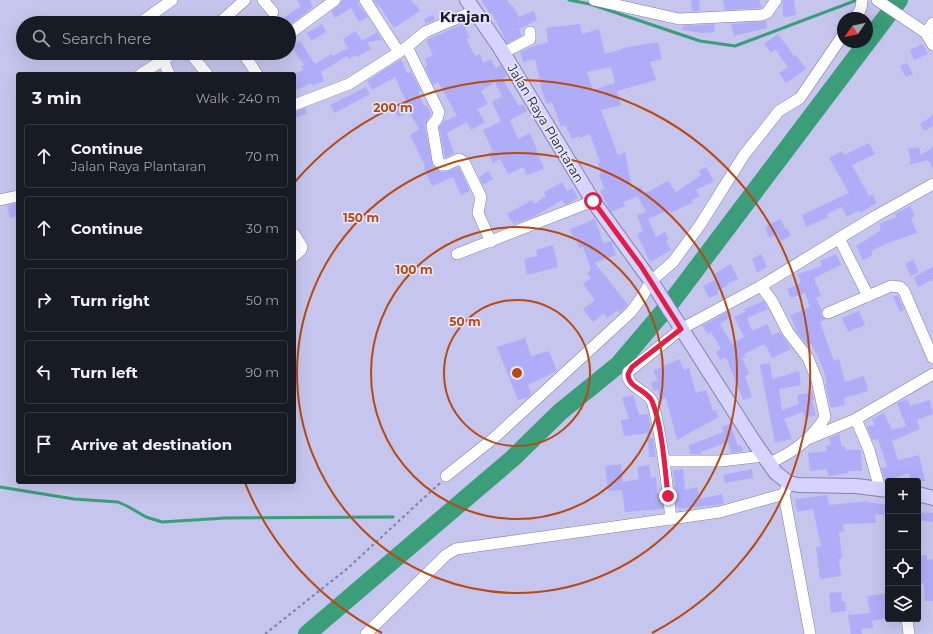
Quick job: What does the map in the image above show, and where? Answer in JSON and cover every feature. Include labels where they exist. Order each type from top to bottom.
[{"type":"main road","name":"Jalan Raya Plantaran","points":[[470,5],[503,53],[593,201],[653,283],[679,326],[787,488]]},
{"type":"main road","points":[[787,488],[884,490]]},
{"type":"main road","points":[[921,495],[933,498]]},
{"type":"street","points":[[150,16],[172,0]]},
{"type":"street","points":[[227,16],[245,0]]},
{"type":"street","points":[[263,0],[273,12]]},
{"type":"street","points":[[296,29],[335,0]]},
{"type":"street","points":[[365,0],[402,49],[439,112],[437,119],[432,125],[438,161],[442,165],[446,166],[459,160],[464,162],[481,197],[478,213],[491,242]]},
{"type":"street","points":[[594,0],[679,19],[762,15],[767,12],[776,0]]},
{"type":"street","points":[[877,0],[926,33],[933,45]]},
{"type":"street","points":[[859,12],[864,2]]},
{"type":"street","points":[[296,104],[349,84],[425,32],[470,5]]},
{"type":"street","points":[[926,33],[933,23]]},
{"type":"street","points":[[503,53],[530,39],[530,32]]},
{"type":"street","points":[[446,476],[494,438],[626,317],[653,283],[673,262],[700,225],[744,155],[779,111],[800,98],[837,44]]},
{"type":"street","points":[[144,72],[163,60],[168,72]]},
{"type":"street","points":[[196,60],[205,72]]},
{"type":"street","points":[[248,60],[256,72]]},
{"type":"street","points":[[671,519],[664,461],[651,400],[631,382],[628,374],[632,367],[679,326],[762,286],[839,238],[933,184]]},
{"type":"street","points":[[0,200],[16,196]]},
{"type":"street","points":[[457,254],[593,201]]},
{"type":"street","points":[[296,237],[302,247],[296,254]]},
{"type":"street","points":[[839,238],[868,296]]},
{"type":"street","points":[[828,313],[896,285],[902,288],[933,358]]},
{"type":"street","points":[[664,461],[721,461],[783,457],[806,440],[821,424],[825,417],[817,380],[808,358],[788,332],[772,301],[762,286]]},
{"type":"street","points":[[806,440],[856,419],[933,374]]},
{"type":"street","points":[[856,419],[884,490]]},
{"type":"street","points":[[366,634],[446,555],[456,549],[671,519],[731,509],[771,496],[787,488],[810,634]]},
{"type":"street","points":[[907,622],[909,634]]},
{"type":"path","points":[[265,634],[348,568],[446,476]]},
{"type":"building","points":[[297,0],[310,0],[313,7],[296,20],[296,16],[286,16],[301,6]]},
{"type":"building","points":[[342,0],[358,0],[358,4],[368,17],[359,22],[351,8],[335,18],[331,11],[339,5]]},
{"type":"building","points":[[411,0],[414,5],[416,4],[420,11],[394,28],[377,2],[378,7],[374,1]]},
{"type":"building","points":[[481,0],[507,0],[512,7],[513,6],[519,17],[534,11],[537,20],[519,29],[522,36],[507,43],[492,13],[490,14]]},
{"type":"building","points":[[691,0],[699,0],[700,11],[692,11]]},
{"type":"building","points":[[723,0],[759,0],[762,8],[725,10]]},
{"type":"building","points":[[783,0],[794,0],[796,15],[783,17]]},
{"type":"building","points":[[433,15],[435,20],[426,24],[424,19]]},
{"type":"building","points":[[766,21],[767,28],[734,36],[731,24]]},
{"type":"building","points":[[322,24],[326,32],[311,41],[307,33]]},
{"type":"building","points":[[463,24],[470,38],[466,39],[475,56],[480,54],[483,63],[491,59],[496,68],[501,65],[507,76],[503,79],[509,90],[519,106],[523,104],[527,111],[510,120],[518,139],[530,133],[544,169],[526,175],[524,167],[508,174],[500,159],[493,163],[488,153],[493,151],[483,130],[501,121],[492,102],[502,96],[495,82],[481,91],[488,104],[477,109],[485,122],[471,130],[467,122],[447,133],[454,153],[445,158],[439,127],[444,121],[457,116],[438,82],[433,85],[425,67],[427,66],[425,59],[433,55],[426,40]]},
{"type":"building","points":[[580,24],[582,34],[599,29],[605,54],[623,48],[658,42],[662,59],[650,62],[656,80],[617,91],[621,105],[601,110],[618,155],[625,152],[632,190],[641,187],[644,194],[623,202],[625,206],[611,212],[600,191],[604,189],[599,175],[601,174],[598,163],[600,162],[590,134],[572,139],[565,125],[561,127],[552,102],[547,104],[542,91],[535,59],[523,62],[520,52],[548,42],[546,28]],"holes":[[[611,67],[615,83],[593,90],[587,72]]]},
{"type":"building","points":[[714,24],[715,32],[702,33],[682,30],[683,26]]},
{"type":"building","points":[[356,31],[362,41],[377,32],[382,40],[367,42],[371,49],[357,57],[356,55],[349,59],[347,56],[321,72],[324,81],[312,86],[311,83],[296,90],[296,73],[303,70],[301,66],[304,65],[296,53],[296,44],[300,41],[315,64],[332,54],[333,56],[348,48],[343,39]]},
{"type":"building","points":[[778,34],[794,56],[796,55],[806,69],[786,83],[779,73],[788,67],[775,49],[771,53],[764,44]]},
{"type":"building","points":[[923,44],[928,54],[914,60],[910,50]]},
{"type":"building","points":[[401,59],[407,73],[411,72],[421,91],[418,92],[424,106],[426,105],[431,114],[425,126],[433,166],[442,172],[459,167],[470,191],[461,195],[453,177],[432,186],[424,168],[425,166],[410,135],[419,129],[409,112],[398,117],[393,106],[406,101],[395,77],[372,90],[367,81]]},
{"type":"building","points":[[907,63],[913,74],[906,77],[900,66]]},
{"type":"building","points":[[366,87],[370,94],[335,113],[330,105]]},
{"type":"building","points":[[305,108],[307,113],[296,118],[296,111]]},
{"type":"building","points":[[933,115],[933,126],[924,131],[920,124]]},
{"type":"building","points":[[869,143],[875,154],[852,165],[869,196],[872,194],[877,203],[860,213],[859,210],[847,217],[842,207],[827,214],[828,217],[806,227],[802,215],[849,193],[829,158],[842,151],[844,155]]},
{"type":"building","points":[[919,147],[921,155],[933,147],[933,169],[928,160],[908,165],[911,161],[908,149]]},
{"type":"building","points":[[706,167],[714,181],[696,190],[700,196],[692,200],[693,202],[671,213],[669,210],[648,219],[656,237],[665,232],[669,239],[666,241],[671,250],[650,262],[637,234],[643,231],[637,215],[646,212],[638,197],[668,181],[676,192],[701,175],[699,171]]},
{"type":"building","points":[[488,171],[493,179],[483,185],[479,177]]},
{"type":"building","points":[[562,182],[567,191],[572,188],[578,198],[565,205],[562,200],[533,217],[513,224],[507,214],[532,200],[534,204],[546,196],[544,192]]},
{"type":"building","points":[[16,204],[16,216],[10,218],[7,206]]},
{"type":"building","points":[[910,206],[915,216],[911,218],[917,233],[885,244],[871,251],[873,255],[863,260],[856,246],[881,230],[879,224],[896,217],[895,214]]},
{"type":"building","points":[[595,219],[603,243],[611,241],[616,255],[595,263],[628,305],[619,313],[617,311],[607,318],[604,313],[593,322],[583,309],[595,300],[583,284],[591,278],[587,273],[591,270],[583,247],[579,248],[575,236],[573,237],[570,229]]},
{"type":"building","points":[[781,219],[785,229],[787,228],[791,235],[781,241],[777,234],[769,238],[765,227]]},
{"type":"building","points":[[553,245],[558,267],[527,275],[524,259],[537,256],[536,250]]},
{"type":"building","points":[[761,254],[767,267],[757,272],[752,259]]},
{"type":"building","points":[[836,254],[841,265],[814,278],[821,296],[816,298],[822,310],[821,315],[826,319],[820,322],[834,361],[839,359],[845,382],[864,376],[868,391],[844,398],[845,405],[831,408],[825,384],[827,383],[819,359],[811,344],[807,345],[797,332],[790,315],[810,307],[805,293],[791,298],[787,289],[801,283],[798,274],[822,266],[820,261]]},
{"type":"building","points":[[913,260],[919,272],[911,276],[905,264]]},
{"type":"building","points":[[731,264],[738,279],[727,284],[728,285],[717,291],[718,294],[709,298],[703,286],[715,280],[713,275]]},
{"type":"building","points":[[933,267],[933,279],[918,287],[914,277]]},
{"type":"building","points":[[898,295],[904,310],[900,312],[893,297]]},
{"type":"building","points":[[764,301],[768,309],[747,318],[752,331],[767,324],[772,335],[780,332],[791,349],[772,358],[764,344],[744,354],[745,357],[742,358],[749,374],[745,376],[752,397],[743,400],[726,357],[720,360],[716,352],[721,349],[711,332],[708,334],[702,326],[729,311],[732,316],[720,324],[732,344],[744,337],[734,317],[746,311],[744,309]]},
{"type":"building","points":[[859,311],[865,325],[848,332],[842,318]]},
{"type":"building","points":[[525,338],[531,356],[549,351],[557,371],[528,385],[531,394],[527,398],[518,400],[497,347]]},
{"type":"building","points":[[679,359],[684,370],[689,368],[696,393],[706,390],[713,411],[715,410],[719,417],[677,440],[666,398],[660,400],[658,389],[654,391],[651,383],[658,380],[653,371]]},
{"type":"building","points":[[770,363],[772,379],[799,371],[801,385],[779,389],[782,410],[799,404],[797,395],[812,392],[814,400],[812,400],[816,415],[805,418],[803,412],[784,419],[792,439],[775,443],[760,365]]},
{"type":"building","points":[[633,395],[639,415],[648,414],[652,433],[624,436],[621,420],[629,419],[622,398]]},
{"type":"building","points":[[907,399],[910,406],[930,400],[933,414],[917,420],[920,429],[892,441],[898,460],[919,455],[925,481],[921,481],[921,478],[910,478],[909,473],[894,478],[885,478],[885,481],[881,468],[887,467],[878,439],[872,440],[867,427],[875,425],[872,419],[884,413],[892,430],[906,426],[897,403]]},
{"type":"building","points":[[730,424],[738,446],[741,445],[743,451],[731,453],[728,442],[701,452],[701,454],[690,454],[689,445],[724,432],[722,427]]},
{"type":"building","points":[[839,434],[842,447],[845,446],[845,450],[861,450],[862,471],[847,471],[848,473],[828,476],[827,469],[810,471],[808,453],[827,451],[826,446],[831,445],[829,438]]},
{"type":"building","points":[[648,438],[653,438],[656,457],[649,457]]},
{"type":"building","points":[[621,464],[623,482],[639,479],[637,467],[649,465],[651,478],[656,477],[657,493],[661,493],[663,509],[625,512],[622,490],[608,491],[605,466]]},
{"type":"building","points":[[683,469],[685,490],[697,487],[700,499],[722,494],[724,504],[679,509],[677,506],[673,470]]},
{"type":"building","points":[[752,469],[753,478],[725,483],[723,475]]},
{"type":"building","points":[[827,495],[829,505],[868,501],[885,505],[885,510],[884,515],[875,514],[876,523],[843,524],[844,531],[839,532],[842,558],[839,559],[841,576],[820,579],[816,547],[821,546],[813,509],[797,512],[795,499]]},
{"type":"building","points":[[921,512],[933,513],[933,522],[921,520]]},
{"type":"building","points":[[927,555],[927,560],[933,559],[933,601],[925,601],[924,583],[921,584],[921,556]]},
{"type":"building","points":[[841,592],[842,602],[845,601],[846,611],[831,613],[829,593]]},
{"type":"building","points":[[885,593],[885,619],[872,621],[873,628],[861,629],[862,634],[851,634],[848,615],[870,613],[867,596]]},
{"type":"waterway","points":[[569,0],[590,4],[700,41],[735,46],[857,0]]},
{"type":"waterway","points":[[307,634],[513,458],[560,412],[618,365],[669,305],[899,0]]},
{"type":"waterway","points":[[0,487],[74,499],[118,502],[146,517],[162,522],[225,518],[393,517]]},
{"type":"district","name":"Krajan","points":[[465,17]]},
{"type":"route","points":[[593,201],[641,266],[681,329],[632,367],[628,372],[628,378],[631,382],[651,400],[656,416],[668,496]]}]
